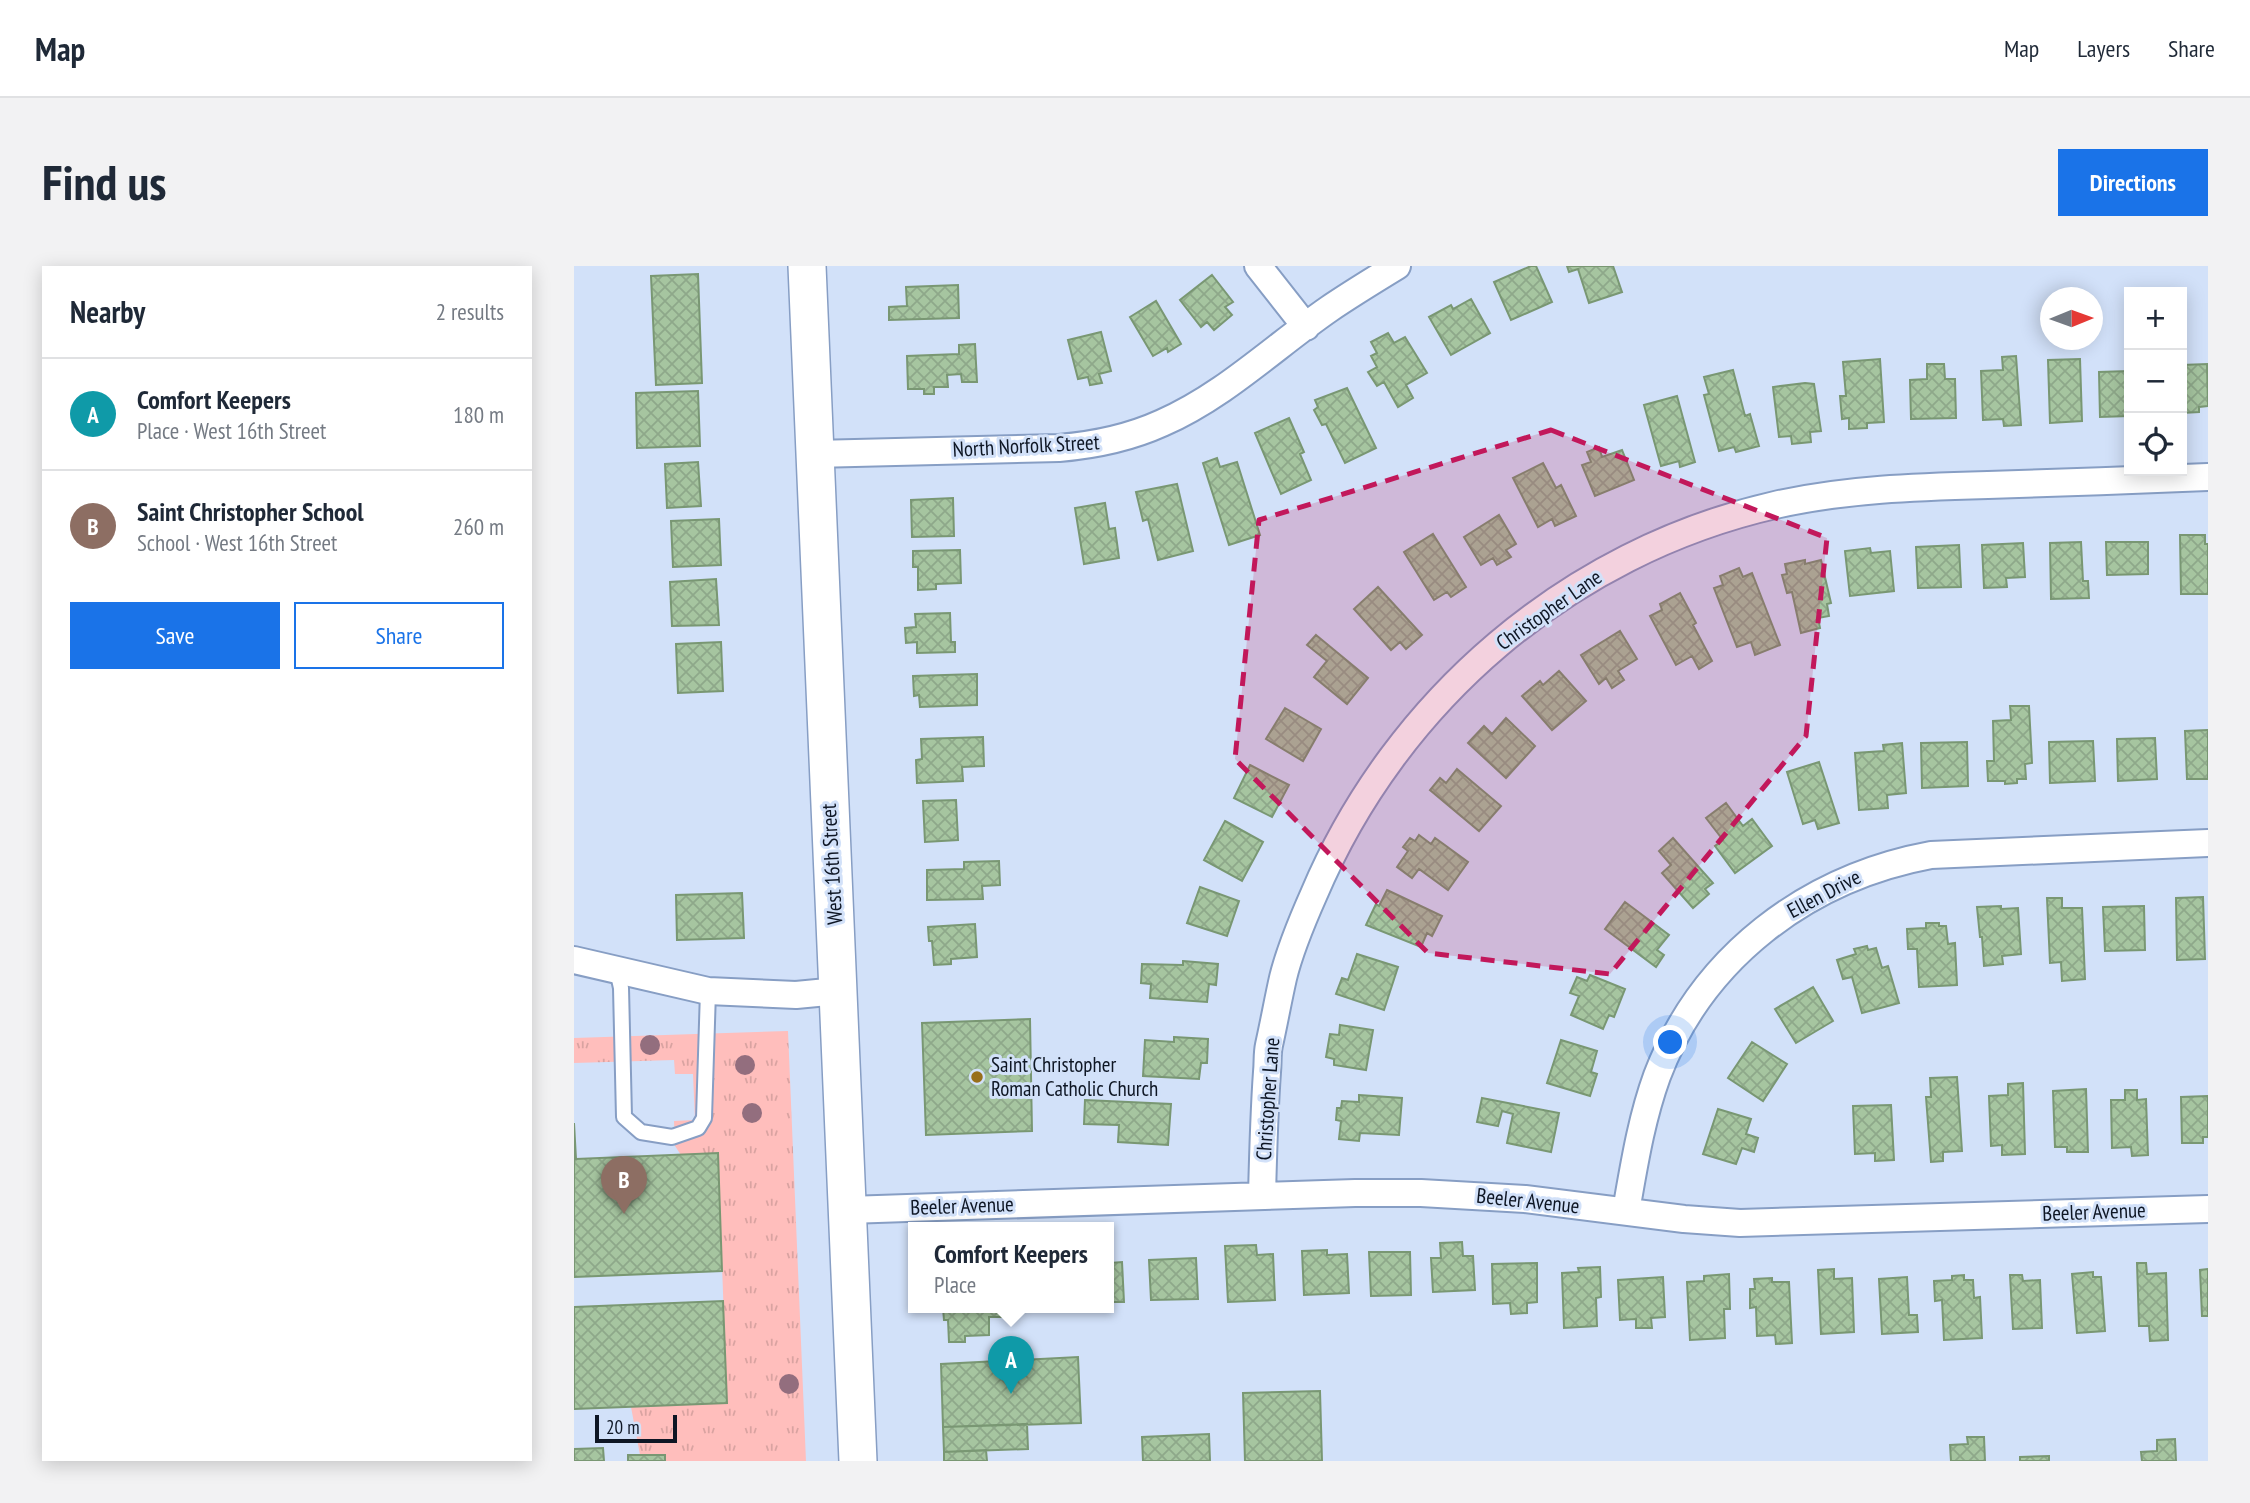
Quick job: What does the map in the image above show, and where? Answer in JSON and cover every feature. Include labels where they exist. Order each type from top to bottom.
[{"type":"street","name":"West 16th Street","points":[[807,266],[858,1461]]},
{"type":"street","points":[[1258,266],[1306,327]]},
{"type":"street","name":"North Norfolk Street","points":[[814,454],[1047,449],[1113,440],[1162,423],[1197,405],[1361,287],[1397,266]]},
{"type":"street","name":"Christopher Lane","points":[[1262,1196],[1268,1058],[1277,1004],[1299,928],[1329,858],[1374,780],[1429,709],[1485,655],[1524,623],[1577,587],[1645,550],[1715,522],[1777,505],[1880,489],[2208,478]]},
{"type":"street","name":"Ellen Drive","points":[[1626,1212],[1646,1110],[1658,1073],[1674,1038],[1695,1005],[1735,955],[1785,914],[1817,893],[1889,864],[1931,855],[2208,843]]},
{"type":"street","points":[[574,960],[708,991],[796,995],[838,990]]},
{"type":"street","name":"Beeler Avenue","points":[[848,1209],[1355,1193],[1446,1194],[1537,1201],[1707,1221],[1763,1223],[2208,1209]]},
{"type":"lane","points":[[617,970],[621,988],[624,1117],[641,1132],[672,1137],[698,1128],[704,1118],[708,991]]},
{"type":"highlighted area","points":[[1551,430],[1827,538],[1806,736],[1610,974],[1428,953],[1235,759],[1259,520]]},
{"type":"green space","points":[[788,1031],[806,1461],[665,1461],[665,1455],[640,1455],[631,1407],[727,1403],[718,1154],[681,1155],[675,1146],[674,1121],[695,1120],[693,1074],[675,1074],[674,1060],[574,1063],[574,1038]]},
{"type":"building","points":[[1536,266],[1552,302],[1511,320],[1494,282]]},
{"type":"building","points":[[1567,266],[1613,266],[1622,292],[1589,303],[1578,269],[1569,272]]},
{"type":"building","points":[[698,274],[702,383],[656,385],[651,276]]},
{"type":"building","points":[[1212,275],[1233,302],[1225,307],[1232,315],[1214,330],[1207,322],[1201,327],[1180,300]]},
{"type":"building","points":[[958,285],[959,318],[889,320],[889,307],[907,306],[906,287]]},
{"type":"building","points":[[1471,299],[1490,333],[1451,355],[1429,317],[1451,305],[1453,309]]},
{"type":"building","points":[[1156,301],[1181,344],[1168,352],[1167,348],[1153,356],[1130,317]]},
{"type":"building","points":[[1101,332],[1111,371],[1099,374],[1102,383],[1090,385],[1088,377],[1078,379],[1068,340]]},
{"type":"building","points":[[1388,333],[1394,343],[1405,337],[1427,373],[1406,385],[1413,398],[1398,407],[1384,382],[1377,386],[1368,372],[1377,367],[1371,356],[1377,353],[1371,342]]},
{"type":"building","points":[[975,344],[977,382],[962,382],[961,374],[947,375],[948,387],[934,387],[934,394],[924,394],[924,389],[908,389],[907,356],[959,354],[959,345]]},
{"type":"building","points":[[2016,356],[2021,425],[2004,426],[2003,419],[1983,420],[1981,371],[2003,370],[2002,357]]},
{"type":"building","points":[[1880,359],[1884,422],[1867,423],[1867,428],[1849,429],[1849,418],[1842,419],[1840,396],[1846,396],[1843,362]]},
{"type":"building","points":[[2080,359],[2082,421],[2050,423],[2048,360]]},
{"type":"building","points":[[1927,364],[1944,364],[1945,379],[1955,379],[1956,418],[1911,419],[1910,380],[1927,379]]},
{"type":"building","points":[[2207,364],[2208,406],[2199,407],[2199,412],[2187,413],[2187,365]]},
{"type":"building","points":[[1733,370],[1745,416],[1750,414],[1759,446],[1736,452],[1734,447],[1719,451],[1704,395],[1709,394],[1704,377]]},
{"type":"building","points":[[2124,371],[2124,416],[2100,417],[2099,372]]},
{"type":"building","points":[[1814,384],[1821,431],[1810,432],[1811,442],[1792,444],[1791,436],[1779,437],[1773,387]]},
{"type":"building","points":[[1347,388],[1376,448],[1345,463],[1326,424],[1322,425],[1314,410],[1318,407],[1315,400]]},
{"type":"building","points":[[698,391],[700,446],[637,448],[636,393]]},
{"type":"building","points":[[1677,396],[1695,462],[1680,467],[1679,461],[1661,466],[1644,405]]},
{"type":"building","points":[[1289,418],[1304,452],[1300,454],[1311,480],[1281,494],[1255,433]]},
{"type":"building","points":[[1599,447],[1602,457],[1622,450],[1634,480],[1595,496],[1582,465],[1591,462],[1587,452]]},
{"type":"building","points":[[1217,458],[1220,467],[1237,462],[1260,535],[1229,545],[1203,463]]},
{"type":"building","points":[[698,462],[701,506],[667,508],[665,464]]},
{"type":"building","points":[[1543,463],[1556,488],[1561,485],[1576,516],[1555,526],[1552,519],[1538,527],[1513,478]]},
{"type":"building","points":[[1177,484],[1193,551],[1158,560],[1148,519],[1143,521],[1136,492]]},
{"type":"building","points":[[953,498],[954,536],[912,537],[911,500]]},
{"type":"building","points":[[1105,503],[1109,529],[1115,528],[1119,558],[1084,564],[1075,508]]},
{"type":"building","points":[[1499,515],[1516,544],[1506,550],[1511,557],[1497,565],[1493,558],[1481,565],[1464,537]]},
{"type":"building","points":[[719,519],[721,565],[673,567],[671,521]]},
{"type":"building","points":[[1433,534],[1466,587],[1451,597],[1447,592],[1434,600],[1404,552]]},
{"type":"building","points":[[2180,535],[2205,535],[2205,544],[2208,544],[2208,594],[2181,594]]},
{"type":"building","points":[[2081,542],[2083,581],[2088,581],[2089,598],[2051,599],[2050,543]]},
{"type":"building","points":[[2106,542],[2148,542],[2148,574],[2107,575]]},
{"type":"building","points":[[2023,543],[2025,577],[2006,578],[2007,587],[1984,588],[1982,545]]},
{"type":"building","points":[[1959,545],[1961,587],[1918,588],[1916,547]]},
{"type":"building","points":[[1870,548],[1871,553],[1890,551],[1894,591],[1850,596],[1845,551]]},
{"type":"building","points":[[960,550],[961,583],[936,584],[936,589],[918,590],[918,567],[913,567],[913,551]]},
{"type":"building","points":[[1805,560],[1805,564],[1821,560],[1831,603],[1827,604],[1829,616],[1818,618],[1820,628],[1801,633],[1792,592],[1787,593],[1782,575],[1787,574],[1785,564]]},
{"type":"building","points":[[1739,568],[1743,577],[1752,573],[1780,645],[1755,655],[1751,642],[1737,647],[1714,588],[1723,585],[1720,576]]},
{"type":"building","points":[[716,579],[719,625],[672,626],[670,582]]},
{"type":"building","points":[[1378,587],[1422,635],[1406,649],[1400,642],[1391,650],[1354,609]]},
{"type":"building","points":[[1680,593],[1712,661],[1699,669],[1692,656],[1676,665],[1650,616],[1662,610],[1660,604]]},
{"type":"building","points":[[950,613],[951,642],[955,642],[955,652],[917,653],[917,642],[906,643],[905,628],[916,627],[915,614]]},
{"type":"building","points":[[1620,631],[1637,659],[1618,671],[1624,680],[1612,688],[1606,678],[1599,684],[1581,655]]},
{"type":"building","points":[[1316,635],[1368,678],[1347,704],[1314,677],[1327,661],[1307,645]]},
{"type":"building","points":[[721,642],[723,691],[678,693],[676,644]]},
{"type":"building","points":[[1559,671],[1586,701],[1552,730],[1522,696],[1540,681],[1543,685]]},
{"type":"building","points":[[977,674],[977,705],[920,707],[919,695],[914,696],[913,676]]},
{"type":"building","points":[[2010,706],[2029,706],[2032,763],[2025,764],[2026,779],[2017,779],[2017,783],[1988,781],[1987,761],[1994,761],[1993,721],[2011,720]]},
{"type":"building","points":[[1285,708],[1321,729],[1303,761],[1266,739]]},
{"type":"building","points":[[1506,718],[1535,746],[1506,778],[1468,743],[1484,726],[1492,734]]},
{"type":"building","points":[[2208,730],[2208,779],[2187,779],[2185,731]]},
{"type":"building","points":[[983,737],[984,766],[962,767],[963,781],[917,783],[916,760],[922,759],[921,739]]},
{"type":"building","points":[[2155,738],[2157,779],[2118,781],[2117,739]]},
{"type":"building","points":[[2093,741],[2095,781],[2050,783],[2049,742]]},
{"type":"building","points":[[1967,742],[1968,786],[1922,788],[1921,743]]},
{"type":"building","points":[[1902,743],[1906,793],[1887,795],[1888,808],[1859,810],[1855,753],[1884,751],[1883,745]]},
{"type":"building","points":[[1819,762],[1839,823],[1818,829],[1815,820],[1803,824],[1787,772]]},
{"type":"building","points":[[1250,765],[1289,785],[1272,817],[1234,798]]},
{"type":"building","points":[[1457,769],[1501,806],[1479,831],[1430,790],[1440,778],[1446,783]]},
{"type":"building","points":[[956,800],[958,840],[925,842],[923,801]]},
{"type":"building","points":[[1726,803],[1743,826],[1752,819],[1772,846],[1735,873],[1715,846],[1723,840],[1706,818]]},
{"type":"building","points":[[1225,821],[1263,842],[1242,881],[1204,860]]},
{"type":"building","points":[[1419,835],[1431,844],[1435,838],[1468,862],[1448,890],[1419,869],[1412,878],[1397,867],[1408,851],[1403,847],[1410,838],[1415,841]]},
{"type":"building","points":[[1673,838],[1713,883],[1705,889],[1709,894],[1693,908],[1662,873],[1671,865],[1659,851]]},
{"type":"building","points":[[999,861],[1000,885],[982,886],[983,899],[927,900],[927,870],[964,869],[964,862]]},
{"type":"building","points":[[1200,887],[1239,901],[1227,936],[1187,923]]},
{"type":"building","points":[[1387,890],[1442,916],[1432,936],[1427,933],[1421,947],[1366,925],[1376,904],[1379,906]]},
{"type":"building","points":[[742,893],[744,938],[677,940],[676,895]]},
{"type":"building","points":[[2203,897],[2205,959],[2177,960],[2176,898]]},
{"type":"building","points":[[2047,898],[2062,898],[2062,908],[2082,908],[2085,979],[2062,981],[2061,962],[2050,963]]},
{"type":"building","points":[[1625,902],[1669,935],[1657,950],[1664,955],[1656,967],[1605,929]]},
{"type":"building","points":[[2001,906],[2001,909],[2018,908],[2021,954],[2002,956],[2003,964],[1984,966],[1977,907]]},
{"type":"building","points":[[2144,906],[2145,950],[2105,951],[2103,907]]},
{"type":"building","points":[[1926,923],[1946,926],[1948,944],[1955,943],[1957,985],[1919,987],[1917,949],[1908,949],[1907,929],[1926,928]]},
{"type":"building","points":[[975,924],[977,957],[951,959],[951,964],[934,965],[928,927]]},
{"type":"building","points":[[1867,946],[1868,950],[1876,948],[1882,968],[1888,966],[1899,1003],[1862,1013],[1852,977],[1843,979],[1837,960],[1856,954],[1854,949]]},
{"type":"building","points":[[1357,954],[1398,967],[1384,1010],[1336,994],[1342,978],[1348,980]]},
{"type":"building","points":[[1183,961],[1218,964],[1216,985],[1209,984],[1207,1002],[1150,998],[1151,984],[1141,983],[1142,964],[1183,965]]},
{"type":"building","points":[[1590,975],[1625,989],[1614,1017],[1609,1015],[1603,1029],[1571,1015],[1579,996],[1570,993],[1577,977],[1587,981]]},
{"type":"building","points":[[1813,987],[1833,1021],[1796,1043],[1775,1009]]},
{"type":"building","name":"Saint Christopher Roman Catholic Church","points":[[1030,1019],[1032,1131],[926,1135],[922,1023]]},
{"type":"building","points":[[1340,1025],[1373,1030],[1366,1070],[1334,1065],[1334,1059],[1326,1057],[1330,1034],[1339,1035]]},
{"type":"building","points":[[1174,1037],[1208,1039],[1207,1063],[1201,1063],[1199,1079],[1143,1076],[1145,1040],[1174,1042]]},
{"type":"building","points":[[1561,1040],[1597,1051],[1591,1072],[1597,1074],[1590,1096],[1547,1083]]},
{"type":"building","points":[[1752,1042],[1787,1064],[1763,1101],[1728,1078]]},
{"type":"building","points":[[1957,1077],[1962,1151],[1943,1152],[1943,1161],[1931,1162],[1926,1097],[1931,1097],[1930,1078]]},
{"type":"building","points":[[2023,1083],[2025,1154],[2002,1155],[2002,1145],[1991,1146],[1989,1096],[2008,1095],[2008,1084]]},
{"type":"building","points":[[2086,1089],[2088,1152],[2067,1152],[2067,1147],[2055,1147],[2053,1091]]},
{"type":"building","points":[[2125,1090],[2137,1090],[2137,1100],[2146,1099],[2148,1155],[2132,1156],[2131,1147],[2112,1148],[2111,1100],[2125,1100]]},
{"type":"building","points":[[1359,1095],[1402,1098],[1399,1135],[1360,1133],[1359,1141],[1339,1139],[1341,1121],[1336,1120],[1337,1108],[1341,1108],[1342,1101],[1359,1102]]},
{"type":"building","points":[[2208,1096],[2208,1137],[2203,1137],[2203,1143],[2182,1143],[2181,1097]]},
{"type":"building","points":[[1482,1098],[1559,1113],[1551,1152],[1507,1143],[1513,1114],[1502,1111],[1498,1126],[1477,1122]]},
{"type":"building","points":[[1085,1100],[1171,1104],[1168,1145],[1118,1142],[1119,1125],[1084,1124]]},
{"type":"building","points":[[1891,1105],[1894,1160],[1875,1161],[1875,1153],[1855,1154],[1853,1106]]},
{"type":"building","points":[[1718,1109],[1751,1119],[1746,1134],[1758,1138],[1754,1152],[1742,1148],[1736,1164],[1703,1154]]},
{"type":"building","points":[[574,1123],[576,1159],[718,1153],[722,1271],[574,1277]]},
{"type":"building","points":[[1462,1242],[1463,1256],[1473,1256],[1475,1290],[1433,1292],[1431,1258],[1441,1258],[1440,1243]]},
{"type":"building","points":[[1256,1245],[1257,1255],[1273,1254],[1275,1300],[1228,1302],[1225,1246]]},
{"type":"building","points":[[1327,1250],[1327,1255],[1347,1254],[1349,1293],[1304,1295],[1302,1251]]},
{"type":"building","points":[[1369,1252],[1410,1252],[1411,1295],[1371,1296]]},
{"type":"building","points":[[1196,1258],[1198,1299],[1151,1300],[1149,1260]]},
{"type":"building","points":[[1122,1262],[1124,1302],[1114,1302],[1114,1263]]},
{"type":"building","points":[[1537,1263],[1537,1302],[1527,1303],[1527,1313],[1511,1314],[1510,1303],[1493,1304],[1492,1264]]},
{"type":"building","points":[[2137,1263],[2146,1263],[2147,1274],[2166,1273],[2168,1340],[2150,1341],[2149,1326],[2139,1326]]},
{"type":"building","points":[[1600,1267],[1601,1297],[1596,1298],[1597,1326],[1564,1328],[1562,1273],[1579,1272],[1578,1268]]},
{"type":"building","points":[[1834,1269],[1834,1279],[1852,1278],[1854,1332],[1821,1334],[1818,1270]]},
{"type":"building","points":[[2208,1269],[2208,1316],[2202,1316],[2200,1270]]},
{"type":"building","points":[[2093,1272],[2093,1277],[2101,1277],[2105,1331],[2077,1333],[2072,1274]]},
{"type":"building","points":[[1729,1274],[1730,1309],[1724,1309],[1725,1338],[1690,1340],[1687,1282],[1704,1281],[1704,1276]]},
{"type":"building","points":[[1964,1275],[1964,1280],[1973,1280],[1974,1298],[1980,1297],[1982,1338],[1944,1340],[1942,1300],[1935,1301],[1934,1281],[1952,1280],[1952,1276]]},
{"type":"building","points":[[2010,1275],[2022,1275],[2023,1281],[2040,1280],[2042,1328],[2013,1329]]},
{"type":"building","points":[[1663,1277],[1665,1317],[1651,1318],[1652,1328],[1636,1328],[1636,1319],[1620,1320],[1618,1280]]},
{"type":"building","points":[[1907,1277],[1909,1315],[1917,1315],[1918,1332],[1882,1334],[1879,1279]]},
{"type":"building","points":[[1772,1278],[1772,1282],[1789,1282],[1792,1343],[1776,1344],[1775,1335],[1757,1336],[1756,1307],[1750,1308],[1750,1289],[1755,1289],[1754,1279]]},
{"type":"building","points":[[723,1301],[727,1403],[574,1409],[574,1307]]},
{"type":"building","points":[[943,1313],[1004,1313],[1004,1317],[989,1317],[989,1335],[965,1336],[965,1342],[949,1342],[948,1320],[944,1320]]},
{"type":"building","points":[[1078,1357],[1081,1423],[943,1427],[941,1364]]},
{"type":"building","points":[[1320,1391],[1322,1461],[1245,1461],[1243,1393]]},
{"type":"building","points":[[1027,1424],[1028,1449],[944,1452],[943,1427]]},
{"type":"building","points":[[1209,1434],[1210,1461],[1143,1461],[1142,1437]]},
{"type":"building","points":[[1967,1437],[1984,1437],[1985,1461],[1951,1461],[1950,1445],[1968,1444]]},
{"type":"building","points":[[2175,1439],[2176,1461],[2142,1461],[2141,1452],[2157,1451],[2157,1440]]},
{"type":"building","points":[[603,1448],[604,1461],[574,1461],[574,1449]]},
{"type":"building","points":[[986,1450],[987,1461],[944,1461],[944,1452]]},
{"type":"building","points":[[628,1455],[665,1455],[665,1461],[628,1461]]},
{"type":"building","points":[[2049,1456],[2049,1461],[2020,1461],[2020,1457]]},
{"type":"place","name":"Saint Christopher Roman Catholic Church","points":[[977,1077]]},
{"type":"place","name":"Saint Christopher School","points":[[624,1214]]},
{"type":"place","name":"Comfort Keepers","points":[[1011,1394]]}]
